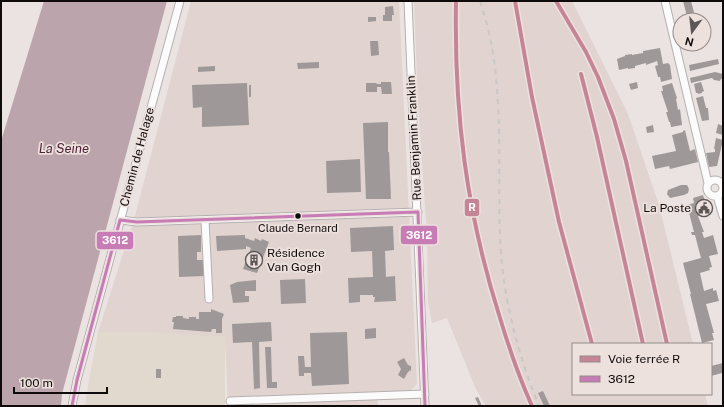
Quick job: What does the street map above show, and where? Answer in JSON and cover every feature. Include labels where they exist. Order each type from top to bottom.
[{"type":"street","name":"Chemin de Halage","points":[[72,406],[77,380],[180,1]]},
{"type":"street","name":"Rue Benjamin Franklin","points":[[408,1],[425,406]]},
{"type":"street","points":[[665,1],[708,183],[708,192],[717,196]]},
{"type":"street","points":[[708,183],[721,179],[721,193],[717,196]]},
{"type":"street","points":[[717,196],[723,216]]},
{"type":"street","points":[[120,220],[137,222],[418,212]]},
{"type":"street","points":[[205,220],[209,299]]},
{"type":"street","points":[[230,401],[424,394]]},
{"type":"shaded area","points":[[191,1],[399,1],[417,384],[410,391],[377,392],[378,406],[228,406],[225,337],[98,332],[135,216]]},
{"type":"shaded area","points":[[414,1],[572,1],[628,114],[659,205],[693,343],[572,343],[572,395],[705,395],[708,406],[486,406],[476,389],[447,318],[432,323],[428,302],[427,235],[418,104]]},
{"type":"shaded area","points":[[98,332],[152,332],[225,337],[225,406],[85,406]]},
{"type":"water","name":"La Seine","points":[[44,1],[167,1],[62,394],[61,406],[1,406],[1,141]]},
{"type":"building","points":[[683,1],[691,1],[694,12],[686,12]]},
{"type":"building","points":[[393,6],[394,15],[392,15],[392,21],[383,21],[385,7]]},
{"type":"building","points":[[368,17],[376,17],[376,21],[368,22]]},
{"type":"building","points":[[370,41],[378,41],[379,55],[371,56]]},
{"type":"building","points":[[660,48],[663,64],[668,63],[670,65],[672,79],[661,82],[655,66],[658,65],[657,61],[646,65],[646,63],[635,66],[635,68],[619,70],[617,59],[625,55],[643,53],[643,51]]},
{"type":"building","points":[[718,59],[719,64],[690,71],[689,65]]},
{"type":"building","points":[[319,62],[319,68],[298,69],[297,63]]},
{"type":"building","points":[[215,66],[215,71],[198,72],[198,67]]},
{"type":"building","points":[[715,72],[723,74],[723,79],[720,81],[712,78],[691,83],[690,78]]},
{"type":"building","points":[[381,82],[391,82],[392,94],[382,94],[381,87],[377,87],[377,92],[366,92],[366,83],[381,84]]},
{"type":"building","points":[[637,82],[638,88],[631,90],[629,84]]},
{"type":"building","points":[[701,82],[704,91],[698,94],[696,93],[694,84]]},
{"type":"building","points":[[247,83],[249,125],[202,127],[202,107],[193,108],[192,85]]},
{"type":"building","points":[[672,83],[677,98],[678,110],[680,109],[682,125],[671,127],[661,91],[663,91],[662,86]]},
{"type":"building","points":[[249,85],[251,85],[251,97],[249,97]]},
{"type":"building","points":[[703,96],[706,108],[708,108],[709,120],[702,121],[696,98]]},
{"type":"building","points":[[388,122],[391,199],[366,199],[363,123]]},
{"type":"building","points":[[718,124],[723,126],[723,135],[716,133]]},
{"type":"building","points":[[653,125],[654,132],[647,133],[646,127]]},
{"type":"building","points":[[685,130],[690,151],[695,149],[698,162],[670,169],[669,166],[655,169],[652,156],[676,151],[672,135]]},
{"type":"building","points":[[716,138],[723,140],[717,166],[709,167],[706,153],[715,152],[714,149]]},
{"type":"building","points":[[360,159],[361,192],[327,193],[326,161]]},
{"type":"building","points":[[681,185],[687,185],[689,189],[688,193],[670,198],[667,194],[668,190]]},
{"type":"building","points":[[703,195],[708,214],[698,216],[704,232],[702,232],[704,238],[713,235],[718,254],[709,256],[712,267],[709,268],[710,270],[700,273],[704,291],[713,288],[713,291],[716,290],[719,301],[706,304],[714,333],[712,333],[714,340],[702,343],[683,263],[701,258],[695,235],[692,235],[691,232],[694,232],[687,205],[694,203],[693,198]]},
{"type":"building","points":[[393,226],[394,250],[385,251],[386,277],[395,276],[396,301],[374,302],[375,297],[373,297],[373,295],[360,295],[360,302],[349,303],[348,278],[373,277],[372,251],[351,252],[350,228]]},
{"type":"building","points":[[201,235],[201,252],[197,252],[197,260],[204,260],[204,276],[179,277],[178,236]]},
{"type":"building","name":"Résidence Van Gogh","points":[[245,235],[245,238],[254,241],[255,238],[261,241],[262,239],[269,242],[257,273],[243,269],[251,248],[246,246],[246,249],[217,251],[216,236]]},
{"type":"building","points":[[305,279],[306,303],[281,304],[280,280]]},
{"type":"building","points":[[256,280],[256,291],[245,291],[245,296],[249,296],[249,302],[233,303],[230,285],[237,282]]},
{"type":"building","points":[[211,309],[224,314],[222,319],[222,333],[216,333],[216,329],[212,329],[211,332],[173,329],[173,317],[183,316],[183,318],[189,319],[189,317],[196,317],[196,319],[199,319],[199,312],[211,312]]},
{"type":"building","points":[[271,322],[272,341],[259,342],[260,388],[254,389],[252,342],[233,343],[232,324]]},
{"type":"building","points":[[376,328],[376,338],[365,339],[365,329]]},
{"type":"building","points":[[347,332],[349,384],[312,386],[311,373],[304,373],[304,376],[299,376],[298,356],[304,356],[305,367],[311,367],[310,333]]},
{"type":"building","points":[[265,347],[271,347],[272,382],[277,382],[277,388],[267,388]]},
{"type":"building","points":[[404,358],[408,365],[411,366],[411,370],[404,379],[398,375],[401,369],[397,362]]},
{"type":"building","points":[[723,363],[723,377],[722,373],[712,376],[712,366]]},
{"type":"building","points":[[156,369],[161,369],[161,378],[156,378]]},
{"type":"building","points":[[543,391],[550,406],[544,406],[538,393]]},
{"type":"building","points":[[478,397],[482,406],[479,406],[475,398]]},
{"type":"railway","points":[[480,1],[494,59],[497,88],[499,117],[499,206],[501,258],[507,301],[524,365],[539,406]]},
{"type":"rail line","name":"R","points":[[456,1],[457,83],[460,122],[464,161],[478,239],[488,278],[514,362],[532,406]]},
{"type":"rail line","name":"R","points":[[515,1],[532,97],[559,222],[592,343]]},
{"type":"rail line","name":"R","points":[[556,1],[586,52],[598,77],[614,119],[626,161],[667,343]]},
{"type":"rail line","name":"R","points":[[581,74],[597,137],[643,343]]},
{"type":"transit line","name":"3612","points":[[72,406],[77,380],[120,220],[137,222],[418,212],[425,406]]},
{"type":"place","name":"La Poste","points":[[704,208]]},
{"type":"place","name":"Claude Bernard","points":[[298,216]]},
{"type":"place","name":"Résidence Van Gogh","points":[[254,260]]}]
